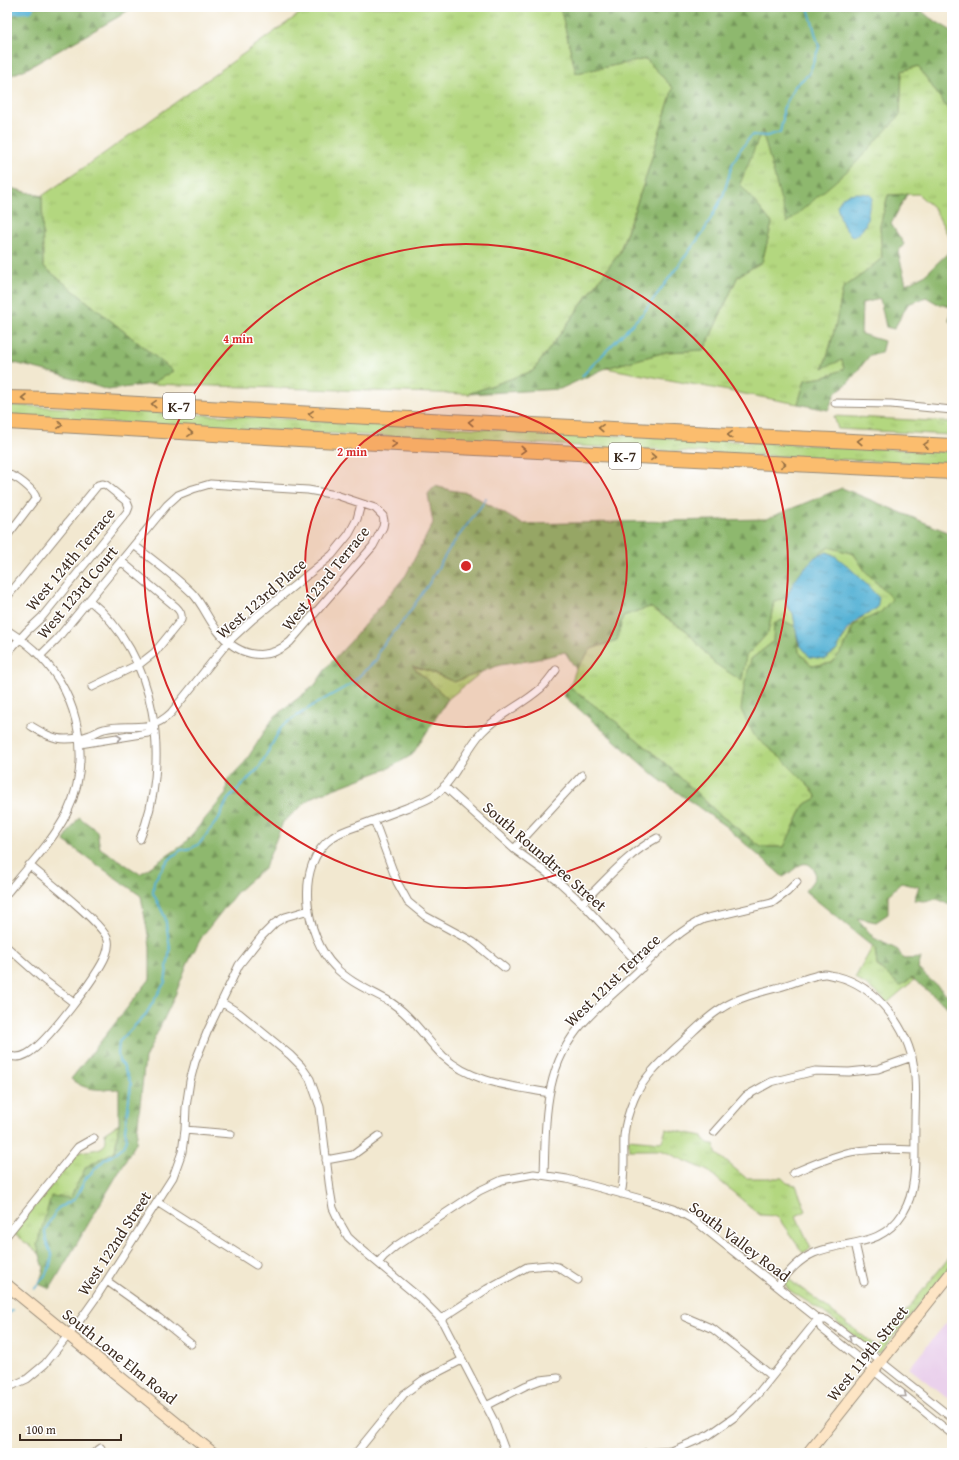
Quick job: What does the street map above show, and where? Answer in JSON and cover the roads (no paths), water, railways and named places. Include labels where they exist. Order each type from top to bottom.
[{"type":"highway","name":"K-7","points":[[7,398],[51,398],[342,416],[952,446]]},
{"type":"highway","name":"K-7","points":[[7,422],[306,440],[952,472]]},
{"type":"street","points":[[834,403],[891,404],[952,410]]},
{"type":"street","points":[[7,475],[10,474],[35,493],[36,498],[7,536]]},
{"type":"street","name":"West 124th Terrace","points":[[7,597],[96,488],[103,484],[127,502],[129,509],[42,617],[7,653]]},
{"type":"street","name":"West 123rd Court","points":[[40,656],[57,639],[167,505],[178,495],[210,484],[308,490],[336,495],[361,504]]},
{"type":"street","name":"West 123rd Place","points":[[80,741],[98,731],[116,726],[136,728],[155,724],[164,720],[228,642],[253,619],[332,555],[349,534],[357,519],[361,504]]},
{"type":"street","name":"West 123rd Terrace","points":[[228,642],[238,649],[253,655],[276,652],[290,642],[366,554],[380,533],[384,521],[383,516],[375,508],[361,504]]},
{"type":"street","points":[[134,545],[187,588],[200,602],[217,630],[228,642]]},
{"type":"street","points":[[92,687],[147,659],[155,652],[181,620],[182,616],[176,607],[120,562]]},
{"type":"street","points":[[89,600],[100,609],[126,643],[137,665],[149,697],[155,724],[157,756],[156,770],[148,816],[140,839]]},
{"type":"street","points":[[7,630],[40,656],[58,678],[67,694],[77,725],[80,741],[78,780],[67,812],[52,838],[7,893]]},
{"type":"street","points":[[549,1093],[480,1079],[462,1070],[448,1060],[414,1021],[394,1004],[349,980],[334,967],[318,942],[309,910],[307,892],[311,866],[318,853],[333,837],[424,801],[436,794],[444,786],[473,743],[483,731],[496,719],[541,688],[556,670]]},
{"type":"street","name":"West 123rd Place","points":[[80,741],[148,733],[155,724]]},
{"type":"street","points":[[77,725],[87,731],[98,731]]},
{"type":"street","points":[[31,726],[43,734],[64,740],[80,741]]},
{"type":"street","points":[[514,849],[582,775]]},
{"type":"street","name":"South Roundtree Street","points":[[444,786],[514,849],[558,881],[582,903],[642,968]]},
{"type":"street","points":[[374,820],[397,882],[408,902],[424,916],[473,942],[505,968]]},
{"type":"street","points":[[582,903],[631,855],[644,845],[657,838]]},
{"type":"street","points":[[7,1055],[16,1057],[32,1051],[54,1028],[92,978],[106,957],[108,949],[106,937],[92,920],[29,865]]},
{"type":"street","name":"West 121st Terrace","points":[[544,1175],[546,1120],[549,1093],[554,1070],[562,1052],[575,1032],[642,968],[694,923],[704,919],[772,903],[787,892],[797,882]]},
{"type":"street","name":"West 122nd Street","points":[[7,1388],[32,1375],[51,1357],[69,1335],[87,1312],[173,1178],[178,1164],[185,1130],[186,1107],[195,1062],[205,1037],[239,965],[268,929],[285,917],[309,910]]},
{"type":"street","points":[[7,947],[44,980],[74,1003]]},
{"type":"street","points":[[621,1194],[625,1172],[624,1138],[627,1120],[638,1092],[656,1067],[723,1007],[746,997],[824,974],[845,979],[876,997],[892,1015],[904,1036],[915,1070],[913,1186],[910,1200],[903,1213],[884,1233],[869,1240],[822,1250],[807,1256],[795,1265],[776,1286]]},
{"type":"street","points":[[221,1002],[238,1012],[290,1055],[306,1073],[314,1088],[320,1107],[332,1201],[340,1223],[354,1243],[426,1303],[441,1319],[486,1406],[498,1431],[506,1453]]},
{"type":"street","points":[[714,1132],[746,1096],[771,1082],[814,1071],[849,1072],[878,1068],[912,1057]]},
{"type":"street","points":[[185,1130],[231,1134]]},
{"type":"street","points":[[326,1160],[353,1155],[378,1136]]},
{"type":"street","points":[[7,1235],[78,1147],[94,1138]]},
{"type":"street","points":[[793,1173],[830,1158],[853,1152],[895,1149],[914,1150]]},
{"type":"street","points":[[378,1264],[388,1252],[396,1246],[479,1191],[502,1180],[534,1174],[544,1175]]},
{"type":"street","name":"South Valley Road","points":[[544,1175],[567,1179],[621,1194],[674,1209],[683,1214],[703,1227],[818,1319],[827,1320],[952,1418]]},
{"type":"street","points":[[157,1202],[256,1265]]},
{"type":"street","points":[[855,1243],[864,1282]]},
{"type":"street","points":[[441,1319],[487,1289],[527,1267],[548,1265],[558,1267],[578,1280]]},
{"type":"street","name":"West 119th Street","points":[[808,1453],[952,1272]]},
{"type":"street","points":[[107,1281],[159,1318],[191,1344]]},
{"type":"street","name":"South Lone Elm Road","points":[[7,1285],[213,1453]]},
{"type":"street","points":[[685,1317],[713,1329],[772,1376]]},
{"type":"street","points":[[645,1453],[672,1450],[709,1435],[736,1416],[757,1395],[818,1319]]},
{"type":"street","name":"South Valley Road","points":[[818,1319],[821,1328],[952,1434]]},
{"type":"street","points":[[356,1453],[404,1394],[423,1380],[462,1360]]},
{"type":"street","points":[[486,1406],[525,1386],[541,1380],[558,1378]]},
{"type":"street","points":[[94,1453],[101,1448]]},
{"type":"water","points":[[859,193],[869,194],[873,198],[870,203],[866,224],[859,233],[853,237],[849,234],[840,219],[837,206],[846,195]]},
{"type":"water","points":[[827,552],[847,566],[879,598],[877,608],[858,619],[846,631],[837,650],[825,659],[810,657],[800,645],[793,613],[786,605],[786,598],[797,576],[815,557]]},
{"type":"waterway","points":[[7,10],[28,7]]},
{"type":"waterway","points":[[582,376],[644,312],[704,231],[723,196],[732,165],[740,150],[752,135],[767,136],[780,132],[783,119],[783,109],[795,86],[809,74],[819,47],[808,7]]},
{"type":"waterway","points":[[34,1289],[44,1277],[50,1266],[52,1256],[46,1241],[45,1231],[51,1219],[58,1208],[75,1199],[86,1178],[105,1159],[113,1155],[124,1146],[127,1139],[125,1130],[131,1084],[123,1065],[119,1061],[119,1042],[146,1014],[165,982],[170,948],[165,917],[153,893],[154,881],[166,863],[173,856],[181,850],[192,848],[200,843],[219,818],[228,799],[259,768],[282,726],[312,706],[351,684],[377,659],[379,650],[406,617],[428,585],[449,549],[486,498]]},
{"type":"waterway","points":[[7,1315],[13,1310]]}]
